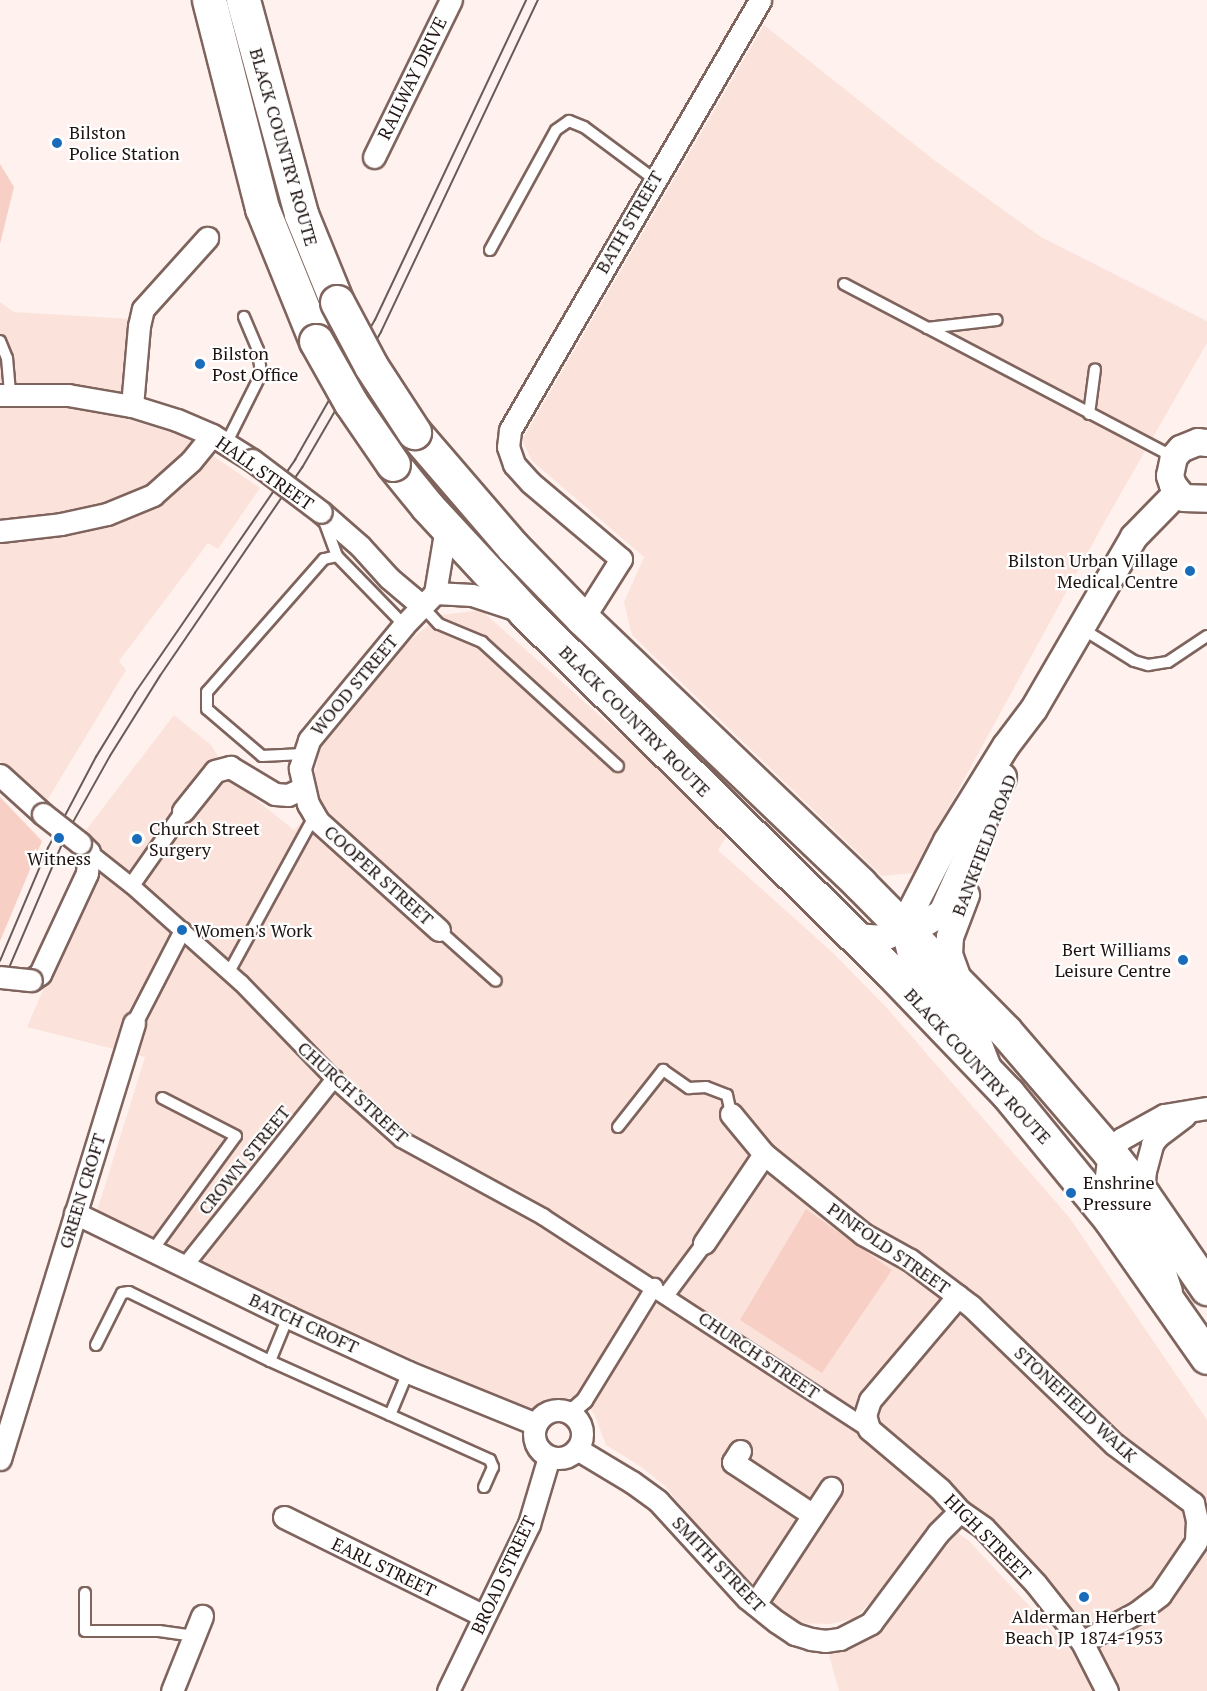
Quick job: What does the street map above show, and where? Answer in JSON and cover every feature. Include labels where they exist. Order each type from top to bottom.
[{"type":"highway","name":"BLACK COUNTRY ROUTE","points":[[209,0],[262,208],[316,341],[351,403],[393,464],[446,527],[525,612],[890,971],[995,1081],[1141,1248],[1180,1317],[1207,1357]]},
{"type":"highway","name":"BLACK COUNTRY ROUTE","points":[[243,0],[301,214],[337,302],[371,366],[414,432],[513,547],[582,619],[860,884],[902,929],[959,982],[1013,1040],[1143,1195],[1207,1288]]},
{"type":"street","name":"RAILWAY DRIVE","points":[[374,157],[451,0]]},
{"type":"street","name":"BATH STREET","points":[[582,619],[621,560],[530,482],[514,464],[508,447],[510,430],[759,0]]},
{"type":"street","points":[[132,406],[139,326],[143,309],[207,238]]},
{"type":"street","name":"HALL STREET","points":[[5,395],[68,395],[132,406],[177,420],[219,440],[252,460],[321,512],[360,546],[389,578],[428,599]]},
{"type":"street","points":[[0,531],[60,524],[106,514],[153,495],[219,440]]},
{"type":"street","points":[[1207,443],[1189,444],[1174,457],[1170,476],[1183,498],[1207,499]]},
{"type":"street","name":"BANKFIELD ROAD","points":[[959,982],[949,955],[950,937],[985,852],[1034,709],[1134,537],[1178,492]]},
{"type":"street","points":[[446,527],[428,599],[472,595],[525,612]]},
{"type":"street","name":"WOOD STREET","points":[[303,789],[300,768],[309,740],[428,599]]},
{"type":"street","points":[[854,937],[880,939],[902,929],[918,927],[942,913],[1034,709]]},
{"type":"street","points":[[131,885],[183,811],[215,771],[230,767],[274,794],[288,795],[303,789]]},
{"type":"street","name":"CHURCH STREET","points":[[0,775],[43,814],[131,885],[229,972],[334,1078],[401,1139],[542,1215],[660,1290],[869,1429]]},
{"type":"street","name":"COOPER STREET","points":[[303,789],[315,815],[326,828],[439,930]]},
{"type":"street","points":[[0,977],[31,980],[40,974],[90,862],[85,848]]},
{"type":"street","points":[[902,929],[910,962],[978,1036],[995,1081]]},
{"type":"street","name":"GREEN CROFT","points":[[0,1459],[134,1023],[182,930]]},
{"type":"street","name":"CROWN STREET","points":[[184,1266],[334,1078]]},
{"type":"street","points":[[1200,1110],[1158,1136],[1152,1144],[1145,1171],[1143,1195],[1150,1234],[1141,1248],[1105,1184],[1109,1152],[1121,1139],[1164,1115],[1200,1110]]},
{"type":"street","name":"PINFOLD STREET","points":[[731,1114],[764,1154],[862,1234],[910,1260],[958,1296]]},
{"type":"street","points":[[569,1413],[584,1400],[660,1290],[704,1243],[764,1154]]},
{"type":"street","name":"BATCH CROFT","points":[[75,1213],[288,1317],[408,1372],[536,1424]]},
{"type":"street","points":[[869,1429],[865,1415],[870,1400],[958,1296]]},
{"type":"street","name":"STONEFIELD WALK","points":[[958,1296],[1114,1444],[1192,1503],[1197,1521],[1196,1542],[1176,1575],[1160,1595],[1136,1613],[1082,1642]]},
{"type":"street","points":[[554,1411],[569,1413],[581,1429],[577,1449],[564,1457],[542,1453],[534,1439],[536,1424],[541,1418],[554,1411]]},
{"type":"street","name":"HIGH STREET","points":[[869,1429],[940,1490],[960,1511],[984,1528],[1036,1584],[1082,1642],[1107,1691]]},
{"type":"street","name":"SMITH STREET","points":[[577,1449],[632,1482],[658,1502],[755,1604],[795,1634],[825,1641],[853,1634],[871,1623],[938,1533],[960,1511]]},
{"type":"street","points":[[740,1451],[733,1462],[813,1515]]},
{"type":"street","name":"BROAD STREET","points":[[448,1691],[529,1524],[549,1456]]},
{"type":"street","points":[[755,1604],[831,1488]]},
{"type":"street","name":"EARL STREET","points":[[284,1517],[484,1616]]},
{"type":"street","points":[[172,1691],[202,1616]]},
{"type":"lane","points":[[490,250],[556,130],[569,121],[585,126],[654,179]]},
{"type":"lane","points":[[844,284],[1174,457]]},
{"type":"lane","points":[[219,440],[261,374],[258,350],[244,317]]},
{"type":"lane","points":[[927,328],[997,320]]},
{"type":"lane","points":[[0,341],[7,358],[5,395]]},
{"type":"lane","points":[[1089,414],[1095,369]]},
{"type":"lane","points":[[321,512],[337,556],[404,625]]},
{"type":"lane","points":[[303,754],[262,756],[207,709],[207,692],[324,560],[337,556]]},
{"type":"lane","points":[[428,599],[439,624],[482,642],[618,766]]},
{"type":"lane","points":[[1080,628],[1134,661],[1148,665],[1168,662],[1207,636]]},
{"type":"lane","points":[[229,972],[315,815]]},
{"type":"lane","points":[[439,930],[496,981]]},
{"type":"lane","points":[[618,1127],[663,1070],[689,1088],[706,1087],[727,1095],[731,1114]]},
{"type":"lane","points":[[152,1251],[236,1136],[162,1098]]},
{"type":"lane","points":[[96,1345],[122,1293],[129,1292],[270,1361],[490,1460],[493,1467],[484,1487]]},
{"type":"lane","points":[[270,1361],[288,1317]]},
{"type":"lane","points":[[390,1415],[408,1372]]},
{"type":"lane","points":[[86,1593],[85,1631],[159,1631],[194,1636]]},
{"type":"shaded area","points":[[764,25],[934,160],[1041,237],[1207,321],[1207,343],[1105,521],[913,873],[882,876],[632,635],[624,602],[644,557],[532,461],[522,440]]},
{"type":"shaded area","points":[[0,164],[14,187],[0,244]]},
{"type":"shaded area","points":[[0,302],[14,312],[131,319],[124,418],[186,437],[260,488],[218,549],[208,543],[119,661],[126,670],[45,804],[15,779],[0,761]]},
{"type":"shaded area","points":[[481,610],[730,831],[718,850],[832,952],[886,1007],[1069,1217],[1207,1420],[1207,1691],[1119,1691],[1082,1642],[960,1511],[855,1618],[831,1624],[797,1623],[776,1612],[727,1563],[665,1486],[640,1466],[606,1445],[594,1414],[584,1400],[571,1397],[536,1412],[252,1290],[97,1211],[145,1057],[27,1027],[103,852],[83,834],[174,715],[211,745],[234,782],[294,830],[317,807],[314,777],[321,744],[367,685],[411,639],[441,615]]},
{"type":"shaded area","points":[[0,797],[42,841],[0,941]]},
{"type":"shaded area","points":[[806,1209],[892,1270],[822,1373],[740,1320]]},
{"type":"shaded area","points":[[958,1533],[969,1541],[1073,1653],[1094,1691],[839,1691],[829,1655],[857,1642],[875,1627]]},
{"type":"tram line","points":[[0,961],[48,848],[96,757],[135,693],[295,460],[375,320],[526,0]]},
{"type":"tram line","points":[[0,989],[67,833],[110,756],[160,676],[302,468],[381,332],[538,0]]},
{"type":"place","name":"Bilston Police Station","points":[[57,143]]},
{"type":"place","name":"Bilston Post Office","points":[[200,364]]},
{"type":"place","name":"Bilston Urban Village Medical Centre","points":[[1190,571]]},
{"type":"place","name":"Witness","points":[[59,838]]},
{"type":"place","name":"Church Street Surgery","points":[[137,839]]},
{"type":"place","name":"Women's Work","points":[[182,930]]},
{"type":"place","name":"Bert Williams Leisure Centre","points":[[1183,960]]},
{"type":"place","name":"Enshrine Pressure","points":[[1071,1193]]},
{"type":"place","name":"Alderman Herbert Beach JP 1874-1953","points":[[1084,1597]]}]
